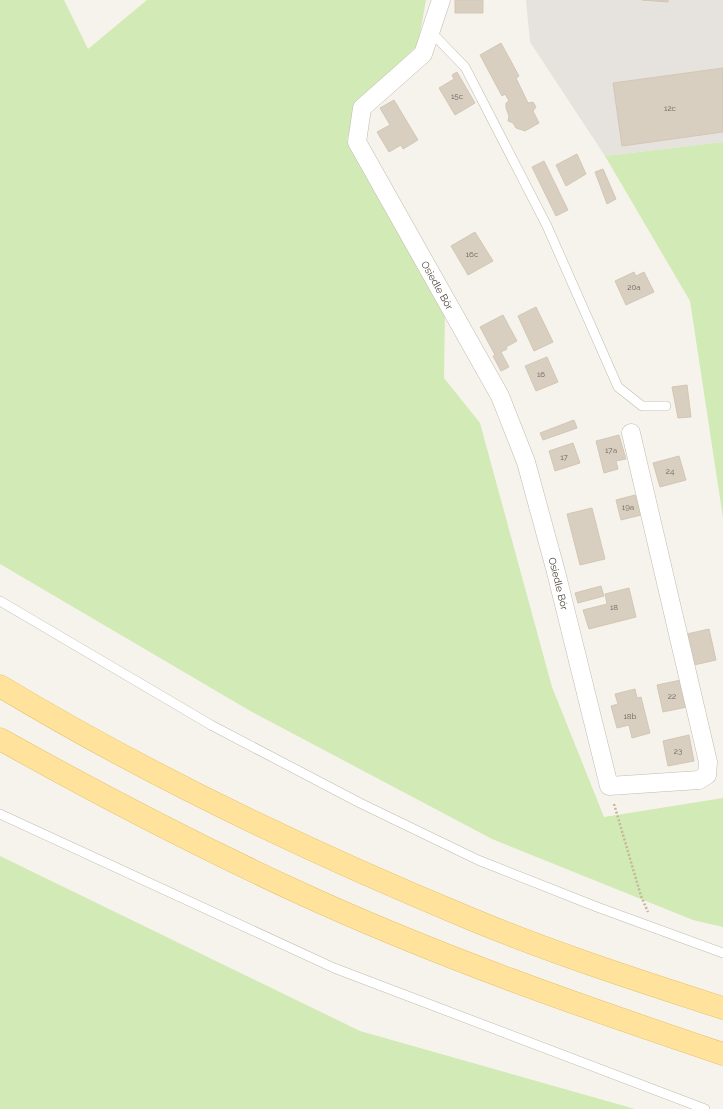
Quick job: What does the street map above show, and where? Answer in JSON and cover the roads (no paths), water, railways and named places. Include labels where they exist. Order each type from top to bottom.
[{"type":"main road","points":[[0,686],[119,754],[194,794],[269,831],[346,866],[472,920],[723,1008]]},
{"type":"main road","points":[[0,739],[145,818],[335,909],[457,960],[723,1054]]},
{"type":"street","name":"Osiedle Bór","points":[[440,0],[423,54],[362,108],[358,142],[496,389],[506,410],[528,470],[556,572],[609,786],[699,780],[707,776],[709,769],[631,434]]},
{"type":"lane","points":[[430,30],[465,67],[547,226],[618,387],[642,406],[666,406]]},
{"type":"lane","points":[[0,601],[211,725],[360,803],[478,860],[723,953]]},
{"type":"lane","points":[[0,814],[334,968],[706,1109]]}]
